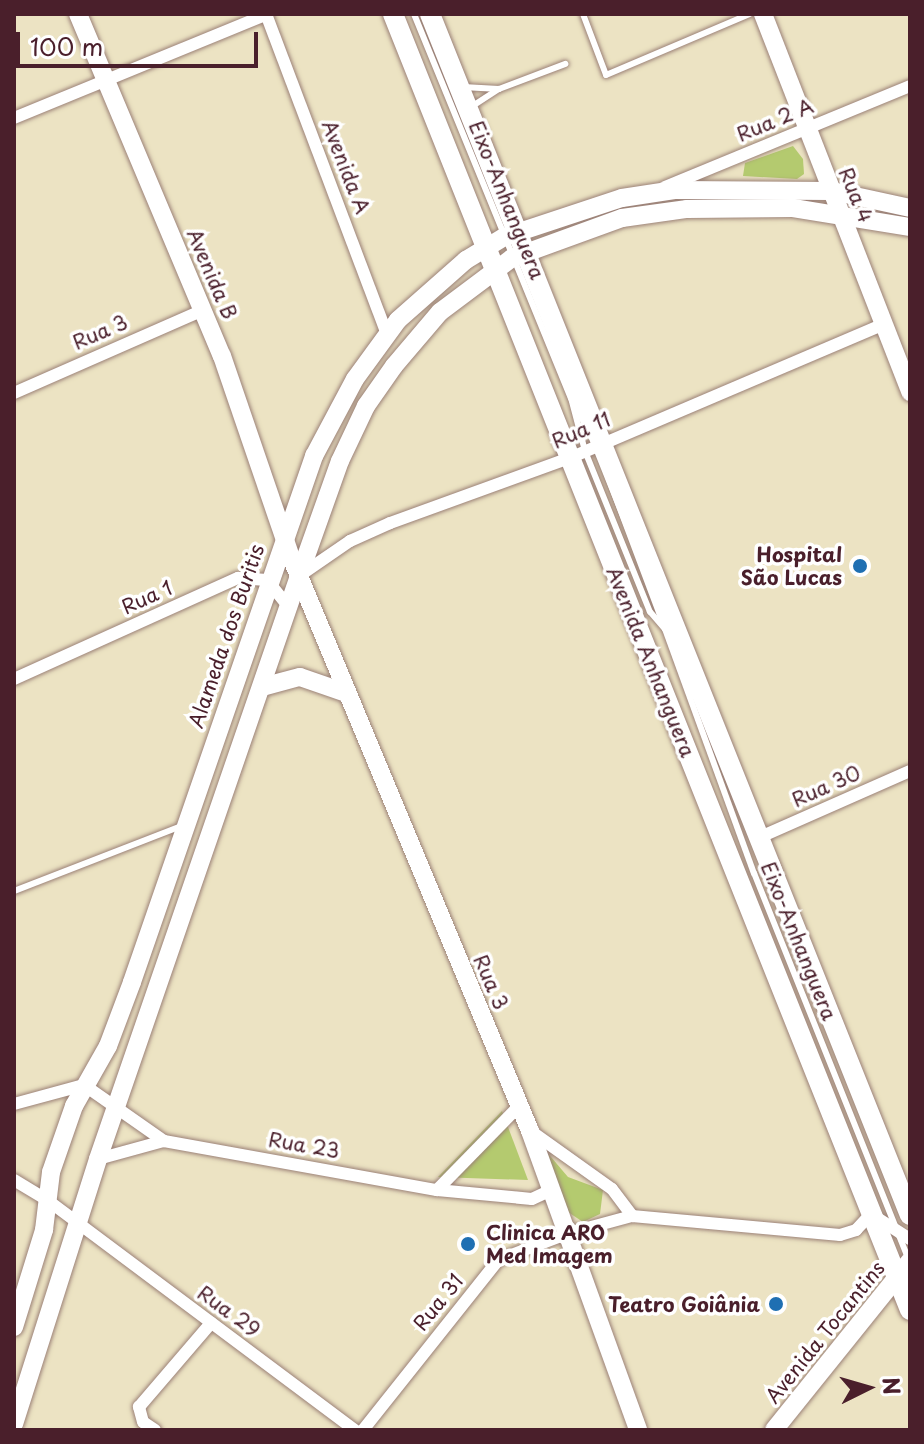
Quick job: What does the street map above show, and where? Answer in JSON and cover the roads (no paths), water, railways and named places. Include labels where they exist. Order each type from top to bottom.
[{"type":"main road","name":"Avenida B","points":[[78,14],[203,310],[291,557]]},
{"type":"main road","name":"Avenida Anhanguera","points":[[393,14],[494,270],[588,449],[758,838],[904,1222]]},
{"type":"main road","name":"Avenida Anhanguera","points":[[430,14],[468,109],[588,449],[871,1214],[907,1265],[910,1310]]},
{"type":"main road","name":"Rua 4","points":[[763,14],[910,392]]},
{"type":"main road","name":"Alameda dos Buritis","points":[[14,1327],[44,1230],[51,1172],[84,1085],[114,1033],[267,580],[314,456],[343,399],[387,334],[434,286],[485,247],[510,234],[655,192],[832,191],[910,208]]},
{"type":"main road","points":[[14,1424],[98,1159],[340,461],[366,406],[427,324],[494,270],[518,255],[661,211],[793,208],[910,227]]},
{"type":"main road","name":"Rua 3","points":[[291,557],[530,1131],[638,1430]]},
{"type":"main road","points":[[262,687],[300,677],[346,693]]},
{"type":"main road","name":"Avenida Tocantins","points":[[774,1430],[907,1265]]},
{"type":"street","points":[[14,118],[109,82],[267,14]]},
{"type":"street","name":"Avenida A","points":[[267,14],[387,334]]},
{"type":"street","name":"Rua 2 A","points":[[655,192],[910,86]]},
{"type":"street","name":"Rua 3","points":[[14,393],[203,310]]},
{"type":"street","name":"Rua 11","points":[[299,576],[350,541],[390,523],[588,449],[882,325]]},
{"type":"street","name":"Rua 1","points":[[14,679],[238,578],[267,580]]},
{"type":"street","points":[[267,580],[289,607]]},
{"type":"street","name":"Rua 30","points":[[758,838],[910,771]]},
{"type":"street","points":[[14,1104],[59,1088],[84,1085],[116,1107]]},
{"type":"street","points":[[437,1190],[519,1106]]},
{"type":"street","name":"Rua 23","points":[[116,1107],[164,1141],[437,1190],[532,1199],[553,1189]]},
{"type":"street","points":[[530,1131],[612,1189],[632,1216]]},
{"type":"street","name":"Rua 23","points":[[98,1159],[164,1141]]},
{"type":"street","points":[[14,1180],[46,1199],[78,1227]]},
{"type":"street","points":[[569,1233],[632,1216],[840,1235],[856,1230],[871,1214],[904,1222],[910,1239]]},
{"type":"street","name":"Rua 29","points":[[78,1227],[355,1430]]},
{"type":"street","name":"Rua 31","points":[[363,1430],[498,1260],[569,1233]]},
{"type":"street","points":[[155,1430],[143,1422],[139,1407],[211,1323]]},
{"type":"lane","name":"Eixo-Anhanguera","points":[[414,14],[510,234]]},
{"type":"lane","points":[[583,14],[606,75],[750,14]]},
{"type":"lane","points":[[468,109],[499,89],[565,64]]},
{"type":"lane","points":[[459,87],[499,89]]},
{"type":"lane","name":"Eixo-Anhanguera","points":[[518,255],[650,612],[665,629]]},
{"type":"lane","name":"Eixo-Anhanguera","points":[[571,398],[588,449],[665,629],[754,873],[904,1222],[907,1265]]},
{"type":"lane","points":[[14,891],[185,825]]},
{"type":"place","name":"Hospital São Lucas","points":[[860,566]]},
{"type":"place","name":"Clinica ARO Med Imagem","points":[[468,1244]]},
{"type":"place","name":"Teatro Goiânia","points":[[776,1304]]}]
